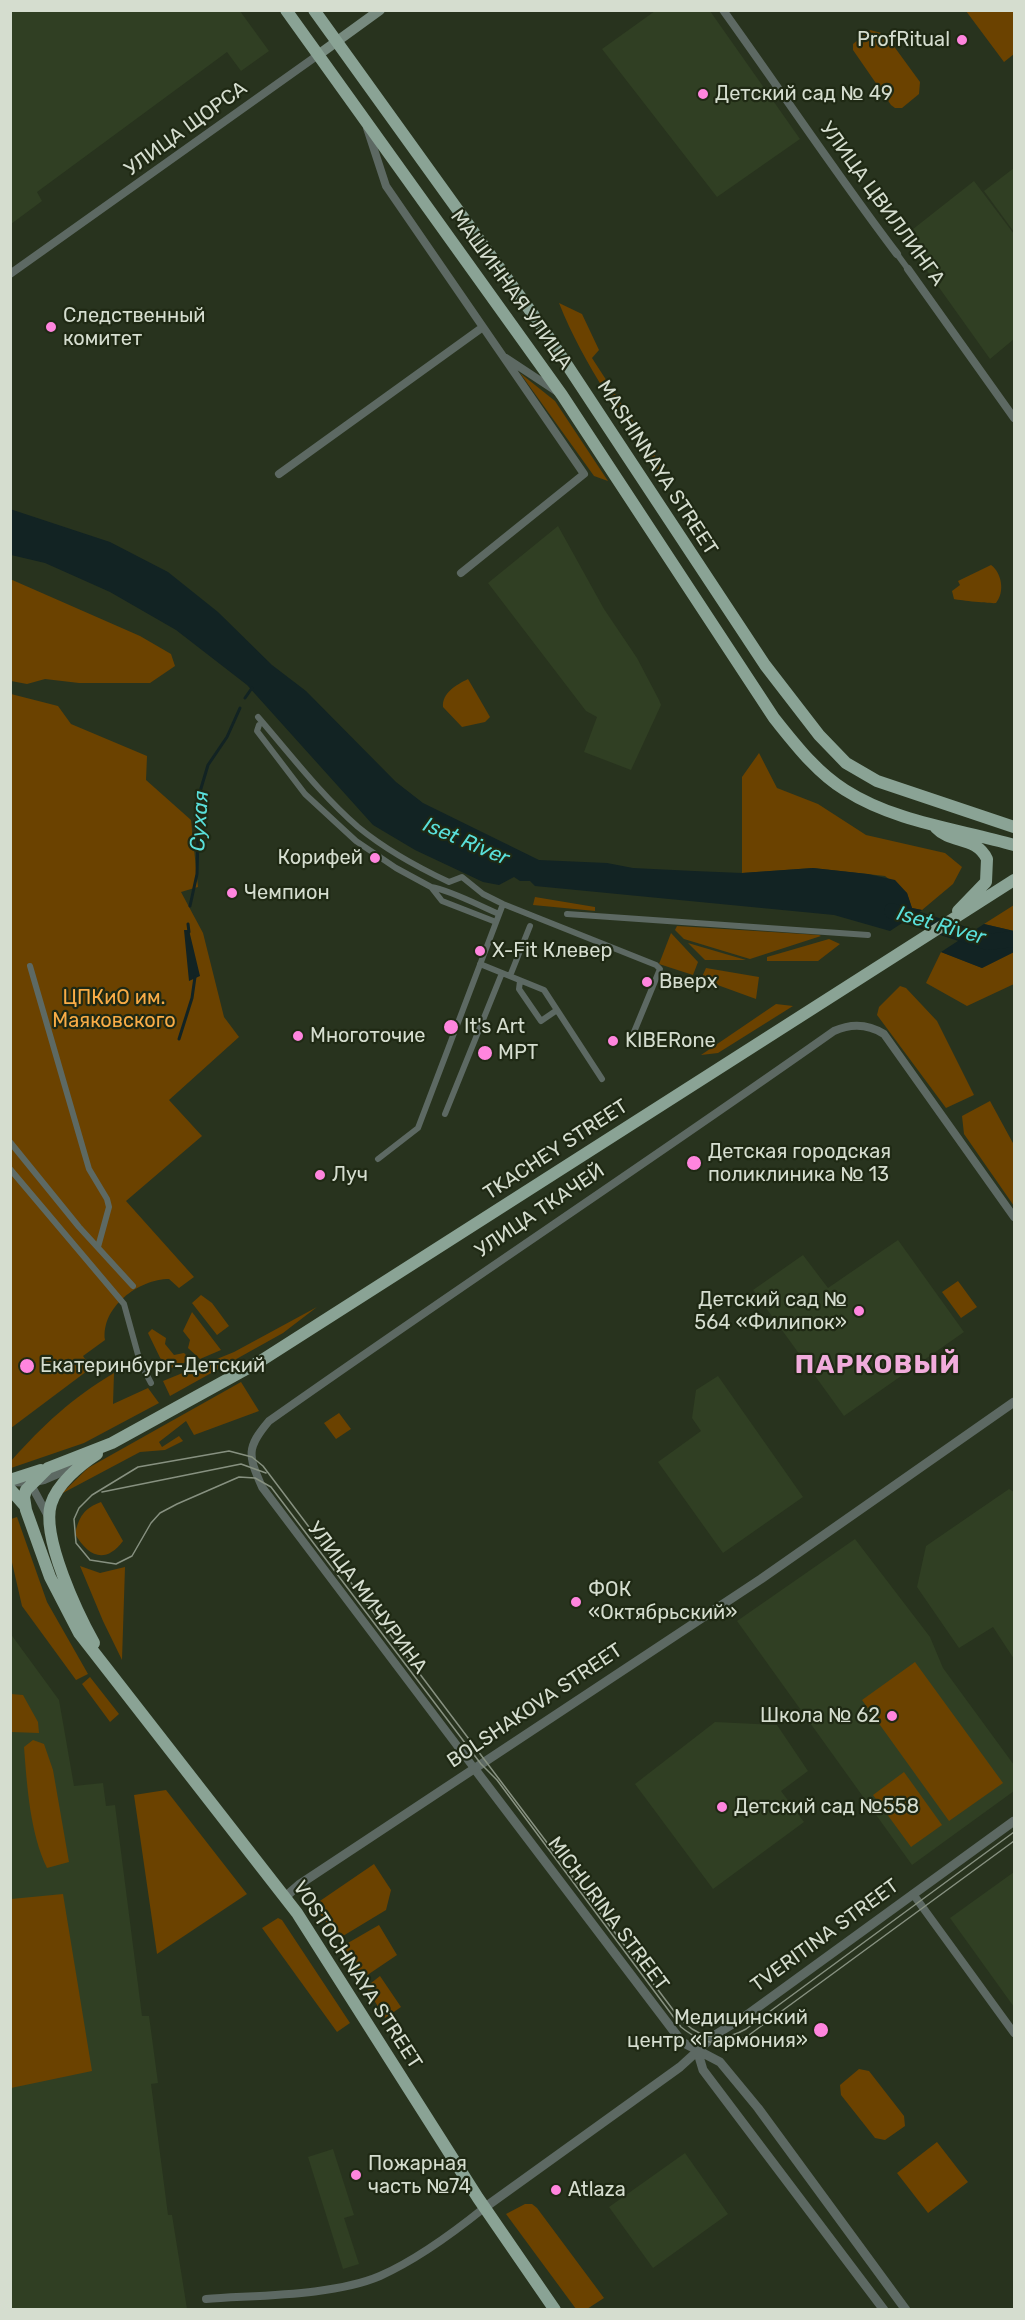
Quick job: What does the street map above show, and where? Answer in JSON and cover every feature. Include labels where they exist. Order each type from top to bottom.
[{"type":"main road","name":"МАШИННАЯ УЛИЦА","points":[[286,10],[562,395]]},
{"type":"main road","points":[[314,10],[337,41]]},
{"type":"main road","points":[[318,55],[380,10]]},
{"type":"main road","name":"MASHINNAYA STREET","points":[[337,41],[542,327],[725,607],[786,696],[819,735],[846,763],[877,781],[1014,827]]},
{"type":"main road","name":"MASHINNAYA STREET","points":[[562,395],[774,718],[805,755],[845,790],[872,803],[932,825]]},
{"type":"main road","points":[[932,825],[954,828],[1014,845]]},
{"type":"main road","points":[[932,825],[941,834],[974,843],[984,854],[988,872],[983,894]]},
{"type":"main road","points":[[983,894],[1014,880]]},
{"type":"main road","name":"TKACHEY STREET","points":[[112,1443],[259,1362],[947,923],[983,894]]},
{"type":"main road","points":[[10,1481],[112,1443]]},
{"type":"main road","name":"VOSTOCHNAYA STREET","points":[[111,1673],[64,1578],[50,1523],[51,1504],[82,1464],[112,1443]]},
{"type":"main road","points":[[30,1483],[48,1468]]},
{"type":"main road","name":"VOSTOCHNAYA STREET","points":[[30,1483],[24,1497],[26,1510],[62,1604],[79,1634],[284,1898],[360,2012],[484,2208],[555,2310]]},
{"type":"main road","points":[[10,1489],[19,1496],[26,1510]]},
{"type":"street","name":"УЛИЦА ЦВИЛЛИНГА","points":[[723,10],[769,71],[860,208],[908,269],[1014,418]]},
{"type":"street","name":"УЛИЦА ЩОРСА","points":[[10,274],[318,55]]},
{"type":"street","points":[[363,118],[386,186],[584,474],[460,573]]},
{"type":"street","points":[[279,474],[483,327]]},
{"type":"street","points":[[502,355],[562,395]]},
{"type":"street","points":[[499,914],[431,887],[373,853],[337,825],[305,794],[287,771],[257,731],[259,721],[357,826],[423,870],[449,882],[462,877],[483,894],[503,904],[660,969],[634,1032]]},
{"type":"street","points":[[431,887],[442,901],[496,922]]},
{"type":"street","points":[[378,1160],[418,1128],[503,904]]},
{"type":"street","points":[[567,914],[868,934]]},
{"type":"street","points":[[510,976],[531,926]]},
{"type":"street","points":[[480,964],[544,990],[602,1079]]},
{"type":"street","points":[[30,966],[89,1169],[107,1199],[109,1207],[98,1247]]},
{"type":"street","points":[[445,1114],[502,973]]},
{"type":"street","points":[[520,981],[519,989],[541,1021],[557,1010]]},
{"type":"street","name":"УЛИЦА ТКАЧЕЙ","points":[[253,1440],[269,1421],[455,1291],[641,1167],[834,1031],[856,1025],[872,1026],[884,1034],[1014,1217]]},
{"type":"street","points":[[10,1142],[133,1286]]},
{"type":"street","points":[[10,1169],[124,1305],[141,1362],[151,1383]]},
{"type":"street","name":"BOLSHAKOVA STREET","points":[[284,1898],[300,1884],[761,1579],[1014,1402]]},
{"type":"street","name":"УЛИЦА МИЧУРИНА","points":[[253,1440],[252,1457],[262,1487],[474,1768]]},
{"type":"street","points":[[10,1481],[30,1483],[44,1480],[82,1464]]},
{"type":"street","points":[[30,1483],[50,1523]]},
{"type":"street","name":"MICHURINA STREET","points":[[474,1768],[682,2043],[698,2053],[703,2070],[884,2310]]},
{"type":"street","name":"TVERITINA STREET","points":[[484,2208],[559,2156],[698,2053],[715,2035],[747,2015],[1014,1821]]},
{"type":"street","points":[[913,1894],[1014,2033]]},
{"type":"street","points":[[698,2053],[716,2060],[758,2108],[906,2310]]},
{"type":"street","points":[[206,2299],[327,2289],[378,2277],[417,2254],[484,2208]]},
{"type":"shaded area","points":[[11,10],[240,11],[269,51],[241,71],[227,52],[37,192],[42,201],[11,224]]},
{"type":"shaded area","name":"Детский сад № 49","points":[[655,11],[710,11],[800,139],[717,197],[602,49]]},
{"type":"shaded area","points":[[1014,168],[1014,232],[984,191]]},
{"type":"shaded area","points":[[974,181],[1014,234],[1014,339],[990,359],[903,237]]},
{"type":"shaded area","points":[[558,526],[604,609],[637,658],[661,705],[631,770],[584,752],[597,717],[586,711],[488,583]]},
{"type":"shaded area","name":"Детский сад № 564 «Филипок»","points":[[898,1240],[964,1332],[844,1416],[753,1290],[803,1255],[828,1288]]},
{"type":"shaded area","points":[[718,1376],[803,1497],[723,1553],[658,1462],[701,1431],[692,1418],[696,1390]]},
{"type":"shaded area","points":[[1009,1489],[1014,1492],[1014,1659],[993,1627],[959,1648],[917,1587],[926,1546]]},
{"type":"shaded area","name":"Школа № 62","points":[[855,1539],[930,1637],[943,1668],[1014,1765],[1014,1791],[912,1865],[737,1621]]},
{"type":"shaded area","points":[[10,1633],[59,1700],[74,1786],[103,1783],[106,1806],[115,1805],[142,2016],[149,2016],[158,2083],[151,2084],[168,2215],[172,2215],[187,2309],[11,2309]]},
{"type":"shaded area","name":"Детский сад №558","points":[[715,1722],[777,1725],[808,1771],[781,1791],[804,1822],[713,1889],[635,1784]]},
{"type":"shaded area","points":[[1014,1872],[1014,2007],[950,1918]]},
{"type":"shaded area","points":[[333,2149],[354,2215],[344,2218],[359,2264],[343,2269],[308,2157]]},
{"type":"shaded area","points":[[685,2153],[728,2214],[653,2268],[609,2207]]},
{"type":"green space","points":[[966,11],[1013,11],[1014,54],[1004,62]]},
{"type":"green space","points":[[870,30],[885,34],[920,82],[919,94],[902,108],[895,108],[891,105],[853,50],[853,44]]},
{"type":"green space","points":[[559,303],[582,314],[599,350],[592,358],[667,474],[662,476],[606,392],[580,349]]},
{"type":"green space","points":[[520,373],[555,401],[608,481],[594,476]]},
{"type":"green space","points":[[991,565],[998,573],[1001,583],[1001,594],[996,603],[954,599],[952,591],[960,585],[958,581]]},
{"type":"green space","points":[[10,579],[140,636],[171,654],[175,666],[150,683],[79,683],[45,679],[27,684],[11,681]]},
{"type":"green space","points":[[468,679],[490,717],[485,722],[462,727],[443,707],[443,702],[451,690]]},
{"type":"green space","name":"ЦПКиО им. Маяковского","points":[[11,694],[58,706],[71,724],[147,756],[146,780],[191,820],[198,887],[181,892],[203,933],[224,1017],[239,1037],[169,1100],[202,1136],[126,1201],[194,1277],[179,1288],[169,1279],[157,1280],[124,1297],[109,1317],[105,1328],[105,1340],[83,1356],[91,1368],[11,1428]]},
{"type":"green space","points":[[759,753],[777,788],[818,804],[866,835],[945,853],[962,867],[953,884],[922,910],[912,908],[907,893],[885,876],[813,868],[742,873],[742,777]]},
{"type":"green space","points":[[535,897],[595,907],[595,911],[533,905]]},
{"type":"green space","points":[[1014,905],[1014,931],[984,924]]},
{"type":"green space","points":[[677,926],[821,936],[750,959],[684,939],[675,930]]},
{"type":"green space","points":[[671,933],[698,962],[693,975],[659,964]]},
{"type":"green space","points":[[829,939],[840,944],[818,961],[767,961],[767,957]]},
{"type":"green space","points":[[688,943],[746,960],[705,960]]},
{"type":"green space","points":[[941,952],[982,968],[1014,952],[1014,984],[967,1006],[926,983]]},
{"type":"green space","points":[[706,968],[759,977],[756,999],[701,979]]},
{"type":"green space","points":[[900,986],[906,988],[937,1021],[974,1095],[946,1108],[877,1015],[879,1007]]},
{"type":"green space","points":[[776,1004],[793,1006],[718,1053],[701,1055]]},
{"type":"green space","points":[[990,1101],[1014,1145],[1014,1206],[964,1134],[962,1116]]},
{"type":"green space","points":[[958,1281],[977,1307],[961,1318],[942,1292]]},
{"type":"green space","points":[[201,1295],[212,1303],[229,1326],[217,1335],[192,1303]]},
{"type":"green space","points":[[317,1307],[283,1333],[170,1396],[163,1381],[234,1352]]},
{"type":"green space","points":[[192,1312],[221,1350],[200,1359],[188,1348],[190,1340],[183,1331]]},
{"type":"green space","points":[[152,1329],[166,1338],[165,1344],[174,1355],[184,1353],[191,1360],[166,1370],[148,1333]]},
{"type":"green space","points":[[114,1373],[113,1404],[148,1388],[159,1403],[84,1443],[11,1468],[11,1461],[47,1424],[71,1402]]},
{"type":"green space","points":[[241,1382],[259,1411],[194,1435],[186,1421],[159,1442],[162,1447],[179,1436],[183,1441],[165,1450],[140,1452],[61,1494],[88,1468]]},
{"type":"green space","points":[[339,1413],[351,1429],[336,1439],[324,1423]]},
{"type":"green space","points":[[101,1502],[123,1541],[110,1553],[97,1555],[85,1548],[75,1534],[83,1514],[90,1507]]},
{"type":"green space","points":[[17,1517],[47,1602],[88,1674],[76,1680],[22,1606],[11,1558],[11,1519]]},
{"type":"green space","points":[[80,1566],[100,1573],[125,1567],[122,1660],[103,1621]]},
{"type":"green space","points":[[915,1662],[1003,1783],[949,1821],[862,1700]]},
{"type":"green space","points":[[90,1677],[119,1714],[110,1722],[82,1684]]},
{"type":"green space","points":[[11,1694],[23,1695],[38,1722],[39,1733],[11,1732]]},
{"type":"green space","points":[[33,1740],[44,1744],[53,1770],[69,1862],[47,1868],[33,1825],[28,1793],[24,1747]]},
{"type":"green space","points":[[904,1772],[942,1825],[911,1847],[873,1795]]},
{"type":"green space","points":[[166,1790],[247,1894],[157,1954],[134,1795]]},
{"type":"green space","points":[[374,1864],[391,1890],[386,1910],[338,1939],[314,1905]]},
{"type":"green space","points":[[63,1894],[92,2071],[11,2088],[11,1899]]},
{"type":"green space","points":[[278,1918],[282,1920],[350,2023],[337,2032],[262,1928]]},
{"type":"green space","points":[[379,1925],[397,1955],[363,1978],[341,1947]]},
{"type":"green space","points":[[380,1976],[401,2007],[385,2018],[366,1987]]},
{"type":"green space","points":[[859,2069],[869,2071],[904,2116],[905,2126],[885,2140],[875,2138],[841,2095],[840,2085]]},
{"type":"green space","points":[[937,2142],[968,2182],[928,2213],[897,2173]]},
{"type":"green space","points":[[525,2204],[532,2204],[537,2208],[604,2298],[587,2309],[576,2309],[506,2214]]},
{"type":"water","points":[[10,509],[110,542],[168,572],[218,612],[272,665],[306,691],[396,782],[423,803],[539,860],[607,863],[633,868],[694,871],[742,873],[813,868],[868,874],[895,880],[907,893],[912,908],[922,910],[890,931],[834,915],[535,886],[530,881],[520,881],[514,877],[499,885],[483,882],[415,850],[373,825],[247,685],[176,630],[110,592],[45,563],[11,555]]},
{"type":"water","points":[[984,924],[1014,931],[1014,952],[982,968],[941,952]]},
{"type":"water","points":[[184,930],[189,930],[200,976],[189,981]]},
{"type":"waterway","name":"Сухая","points":[[245,698],[252,688]]},
{"type":"waterway","name":"Сухая","points":[[190,906],[197,874],[199,795],[208,765],[227,737],[240,708]]},
{"type":"waterway","name":"Iset River","points":[[892,911],[987,942],[1014,939]]},
{"type":"waterway","name":"Сухая","points":[[188,924],[189,932]]},
{"type":"waterway","name":"Сухая","points":[[179,1039],[192,998],[195,977]]},
{"type":"tram line","points":[[1014,1832],[746,2029],[727,2036],[709,2036],[692,2029],[677,2015],[263,1466],[252,1457],[229,1451],[138,1467],[92,1495],[79,1508],[74,1519],[76,1543],[90,1560],[116,1564],[132,1556],[151,1523],[160,1513],[177,1504],[239,1477],[255,1478],[271,1487],[481,1764],[497,1780],[681,2027],[706,2041],[731,2042],[749,2035],[1014,1841]]},
{"type":"tram line","points":[[102,1492],[241,1464],[266,1473]]},
{"type":"place","name":"ProfRitual","points":[[962,40]]},
{"type":"place","name":"Детский сад № 49","points":[[703,94]]},
{"type":"place","name":"Следственный комитет","points":[[51,327]]},
{"type":"place","name":"Корифей","points":[[375,858]]},
{"type":"place","name":"Чемпион","points":[[232,893]]},
{"type":"place","name":"X-Fit Клевер","points":[[480,951]]},
{"type":"place","name":"Вверх","points":[[647,982]]},
{"type":"place","name":"It's Art","points":[[451,1027]]},
{"type":"place","name":"Многоточие","points":[[298,1036]]},
{"type":"place","name":"KIBERone","points":[[613,1041]]},
{"type":"place","name":"МРТ","points":[[485,1053]]},
{"type":"place","name":"Детская городская поликлиника № 13","points":[[694,1163]]},
{"type":"place","name":"Луч","points":[[320,1175]]},
{"type":"place","name":"Детский сад № 564 «Филипок»","points":[[859,1311]]},
{"type":"place","name":"Екатеринбург-Детский","points":[[27,1366]]},
{"type":"place","name":"ФОК «Октябрьский»","points":[[576,1602]]},
{"type":"place","name":"Школа № 62","points":[[892,1716]]},
{"type":"place","name":"Детский сад №558","points":[[722,1807]]},
{"type":"place","name":"Медицинский центр «Гармония»","points":[[821,2030]]},
{"type":"place","name":"Пожарная часть №74","points":[[356,2175]]},
{"type":"place","name":"Atlaza","points":[[556,2190]]},
{"type":"district","name":"ПАРКОВЫЙ","points":[[878,1365]]}]
